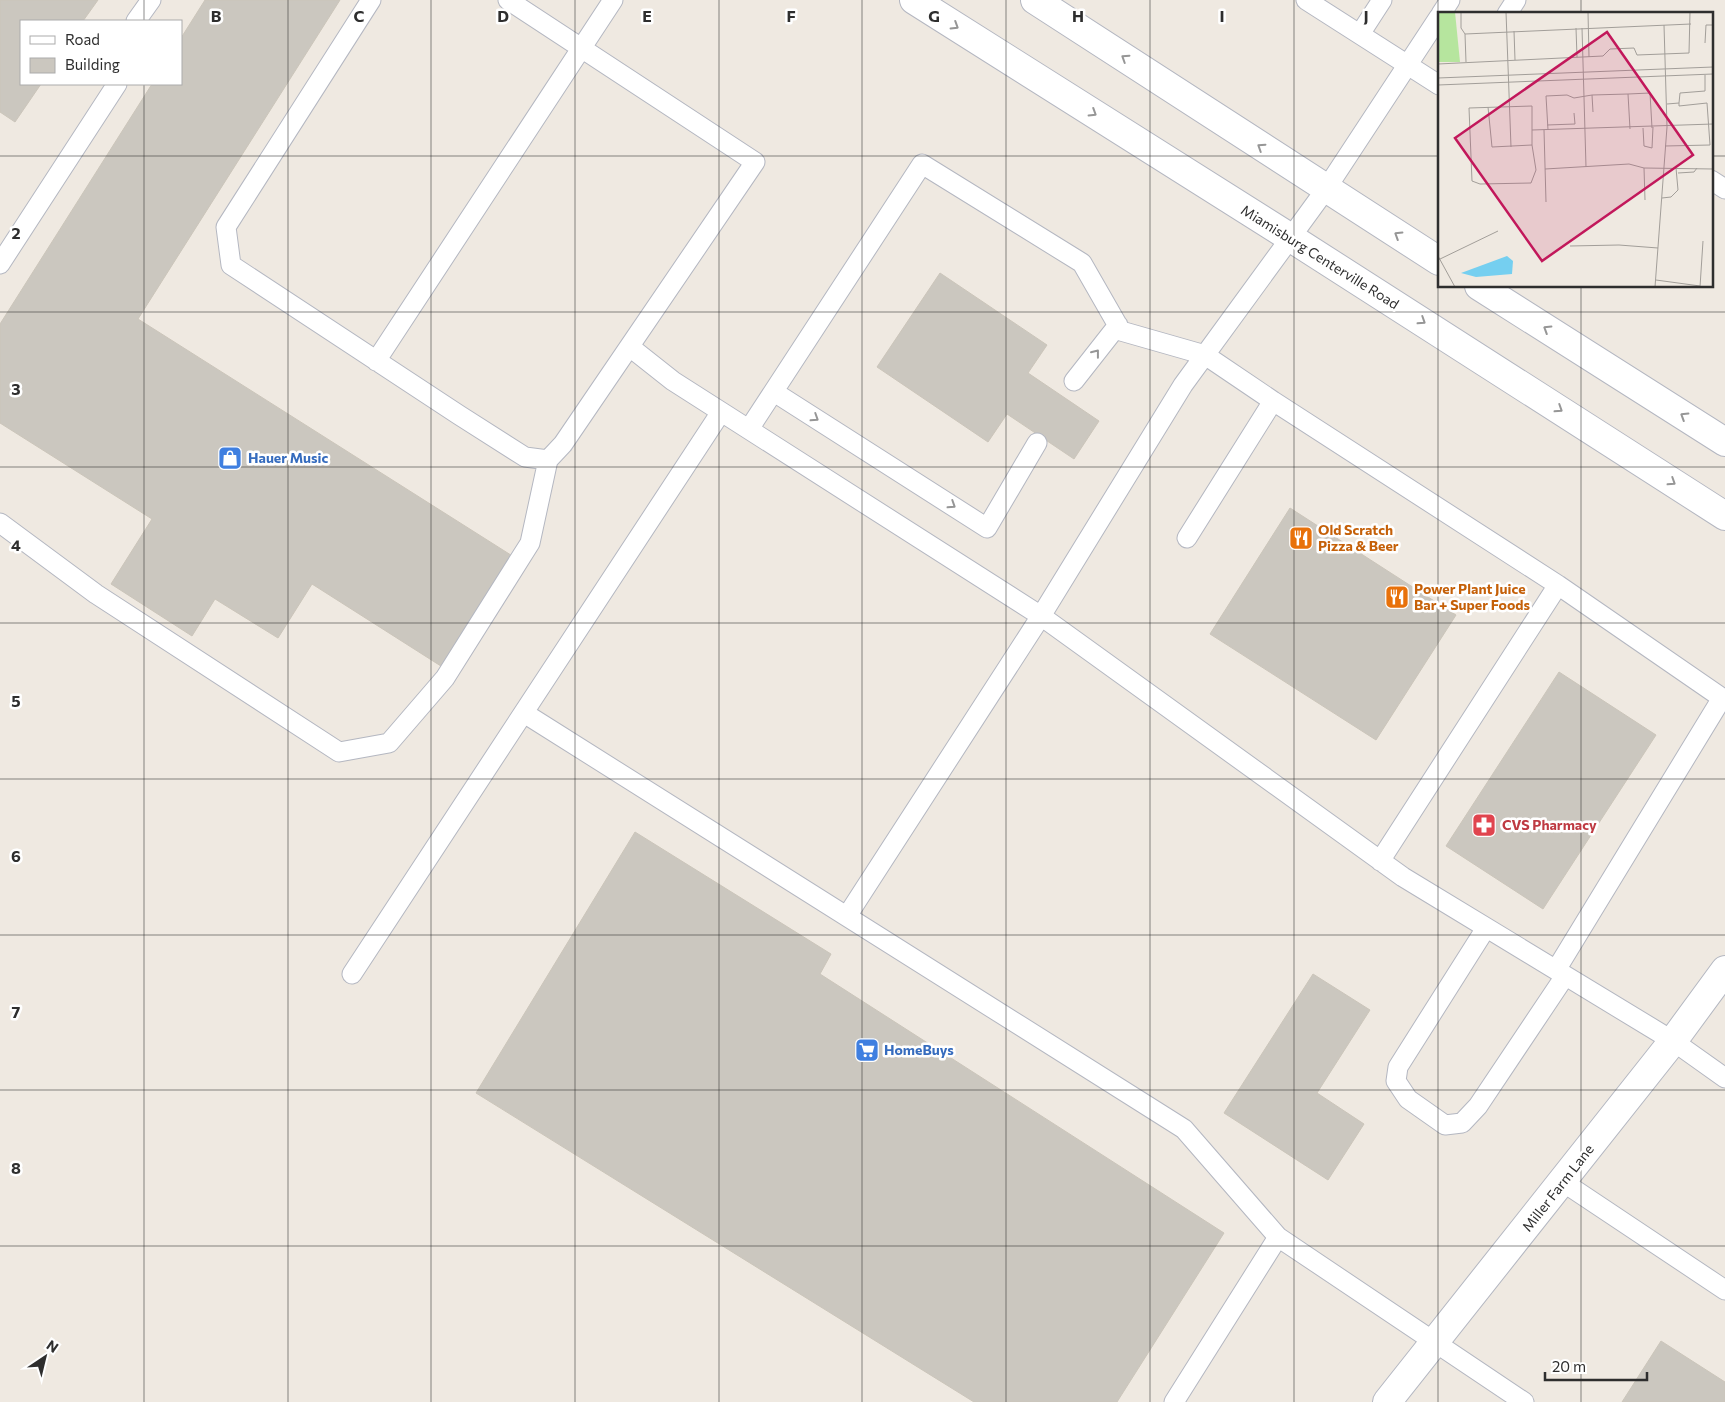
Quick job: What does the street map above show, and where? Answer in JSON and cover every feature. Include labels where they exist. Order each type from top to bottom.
[{"type":"main road","name":"Miamisburg Centerville Road","points":[[914,0],[1291,238],[1725,516]]},
{"type":"main road","points":[[1035,0],[1438,260]]},
{"type":"main road","points":[[1482,288],[1725,442]]},
{"type":"main road","name":"Miller Farm Lane","points":[[1387,1402],[1563,1182],[1673,1041],[1725,970]]},
{"type":"lane","points":[[137,20],[151,0]]},
{"type":"lane","points":[[371,0],[226,227],[231,265],[525,457],[548,460]]},
{"type":"lane","points":[[0,523],[96,594],[339,752],[389,743],[445,678],[530,543],[548,460],[563,444],[754,162],[508,0]]},
{"type":"lane","points":[[376,361],[613,0]]},
{"type":"lane","points":[[1306,0],[1438,84]]},
{"type":"lane","points":[[1360,34],[1382,0]]},
{"type":"lane","points":[[1442,12],[1450,0]]},
{"type":"lane","points":[[1508,12],[1516,0]]},
{"type":"lane","points":[[847,916],[1041,616],[1183,385],[1326,189],[1438,18]]},
{"type":"lane","points":[[0,264],[116,85]]},
{"type":"lane","points":[[749,429],[922,164],[1082,263],[1121,331],[1205,355],[1273,401],[1558,584],[1722,698],[1561,973],[1478,1106],[1462,1123],[1445,1125],[1408,1099],[1396,1081],[1398,1067],[1486,928]]},
{"type":"lane","points":[[1712,181],[1725,189]]},
{"type":"lane","points":[[1074,382],[1118,326]]},
{"type":"lane","points":[[630,347],[673,381],[1041,616],[1380,862],[1673,1041],[1725,1078]]},
{"type":"lane","points":[[774,392],[987,528],[1037,443]]},
{"type":"lane","points":[[1187,538],[1273,401]]},
{"type":"lane","points":[[352,974],[722,412]]},
{"type":"lane","points":[[1380,862],[1558,584]]},
{"type":"lane","points":[[524,713],[1184,1128],[1278,1237],[1523,1402]]},
{"type":"lane","points":[[1563,1182],[1725,1290]]},
{"type":"lane","points":[[1174,1402],[1278,1237]]},
{"type":"building","points":[[0,0],[98,0],[84,20],[20,20],[20,85],[40,85],[15,122],[0,112]]},
{"type":"building","points":[[205,0],[340,0],[138,319],[514,557],[444,668],[312,584],[278,638],[215,599],[192,636],[111,584],[152,519],[0,423],[0,324],[151,85],[182,85],[182,36]]},
{"type":"building","points":[[940,273],[1047,345],[1028,373],[1099,421],[1074,459],[1007,414],[988,442],[877,367]]},
{"type":"building","points":[[1290,508],[1456,615],[1376,740],[1210,634]]},
{"type":"building","name":"CVS Pharmacy","points":[[1559,672],[1656,735],[1543,909],[1446,846]]},
{"type":"building","points":[[635,832],[831,954],[820,974],[1224,1233],[1117,1402],[974,1402],[476,1093]]},
{"type":"building","points":[[1313,974],[1370,1010],[1317,1093],[1364,1124],[1328,1180],[1224,1113]]},
{"type":"building","points":[[1661,1341],[1725,1382],[1725,1402],[1622,1402]]},
{"type":"place","name":"Hauer Music","points":[[230,458]]},
{"type":"place","name":"Old Scratch Pizza & Beer","points":[[1301,538]]},
{"type":"place","name":"Power Plant Juice Bar + Super Foods","points":[[1397,597]]},
{"type":"place","name":"CVS Pharmacy","points":[[1484,825]]},
{"type":"place","name":"HomeBuys","points":[[867,1050]]}]
